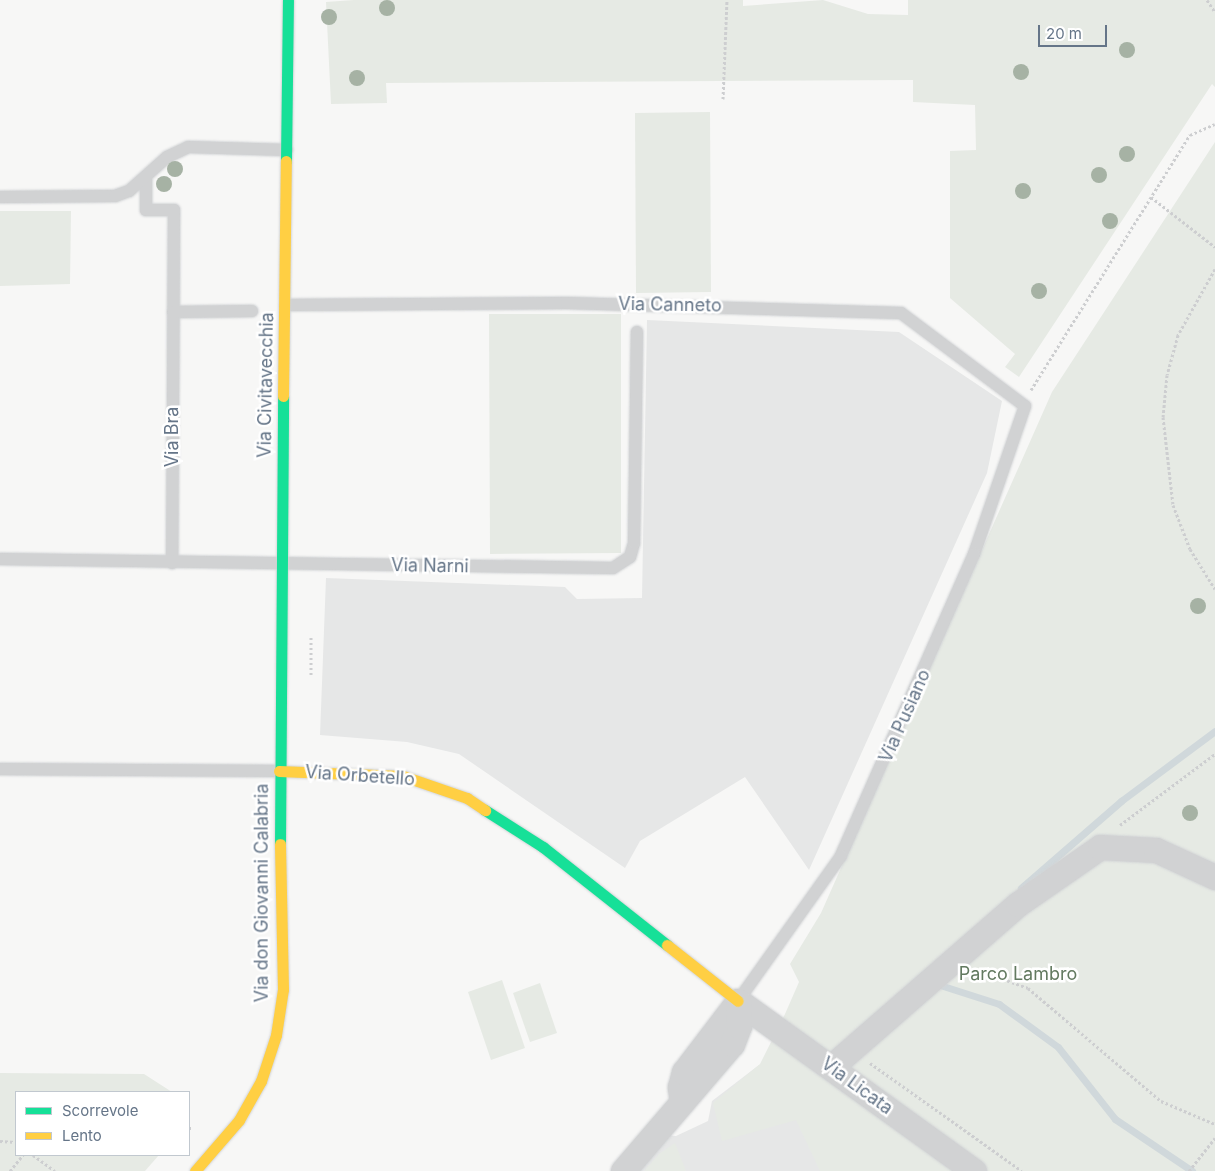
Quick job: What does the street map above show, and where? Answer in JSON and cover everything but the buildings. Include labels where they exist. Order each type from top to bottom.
[{"type":"street","name":"Via Civitavecchia","points":[[279,771],[288,0]]},
{"type":"street","name":"Via Orbetello","points":[[279,771],[403,776],[467,798],[543,847],[738,1001]]},
{"type":"street","name":"Via don Giovanni Calabria","points":[[195,1171],[253,1098],[278,1029],[283,970],[279,771]]},
{"type":"street","points":[[831,1067],[1018,904],[1100,847],[1156,850],[1215,877]]},
{"type":"street","name":"Via Licata","points":[[738,1001],[974,1171]]},
{"type":"street","name":"Via Pusiano","points":[[623,1171],[682,1102],[680,1087],[684,1072],[738,1001]]},
{"type":"lane","points":[[0,197],[115,196],[146,176],[167,157],[188,147],[287,150]]},
{"type":"lane","name":"Via Bra","points":[[146,176],[146,210],[174,210],[172,563]]},
{"type":"lane","name":"Via Canneto","points":[[285,305],[596,304],[901,313],[1025,406]]},
{"type":"lane","points":[[172,312],[252,311]]},
{"type":"lane","name":"Via Narni","points":[[0,559],[608,568],[620,565],[630,557],[634,543],[637,332]]},
{"type":"lane","name":"Via Pusiano","points":[[738,1001],[841,856],[974,554],[1025,406]]},
{"type":"lane","name":"Via Orbetello","points":[[0,768],[279,771]]},
{"type":"path","points":[[723,99],[727,0]]},
{"type":"path","points":[[1207,0],[1215,12]]},
{"type":"path","points":[[1025,406],[1035,381],[1190,135],[1215,124]]},
{"type":"path","points":[[1151,197],[1215,248]]},
{"type":"path","points":[[1215,269],[1188,311],[1173,349],[1163,432],[1167,480],[1177,517],[1190,549],[1215,589]]},
{"type":"path","points":[[311,637],[311,675]]},
{"type":"path","points":[[1100,847],[1126,818],[1215,754]]},
{"type":"path","points":[[947,964],[996,973],[1022,985],[1083,1030],[1162,1101],[1215,1124]]},
{"type":"path","points":[[851,1050],[1022,1171]]},
{"type":"path","points":[[1189,1171],[1215,1138]]},
{"type":"path","points":[[0,1141],[15,1142]]},
{"type":"path","points":[[10,1171],[22,1156]]},
{"type":"path","points":[[34,1156],[55,1171]]},
{"type":"shaded area","points":[[647,320],[899,332],[1002,401],[987,473],[809,870],[745,777],[640,841],[625,868],[459,754],[407,742],[320,735],[326,578],[565,587],[577,599],[642,598]]},
{"type":"shaded area","points":[[759,1065],[894,1171],[634,1171],[662,1135],[676,1136],[708,1121],[712,1101]]},
{"type":"green space","points":[[354,0],[743,0],[743,6],[823,0],[868,14],[908,15],[908,0],[1215,0],[1215,87],[1212,84],[1019,377],[1005,367],[1015,354],[950,298],[950,151],[976,150],[975,105],[913,102],[913,80],[386,83],[387,103],[331,104],[326,2]]},
{"type":"green space","points":[[710,112],[711,292],[636,293],[635,113]]},
{"type":"green space","name":"Parco Lambro","points":[[1215,142],[1215,1171],[820,1171],[796,1120],[722,1141],[713,1103],[760,1064],[785,1014],[799,982],[790,964],[821,913],[1052,392]]},
{"type":"green space","points":[[0,211],[71,211],[70,284],[0,286]]},
{"type":"green space","points":[[489,314],[621,314],[621,553],[490,554]]},
{"type":"green space","points":[[502,980],[525,1048],[491,1060],[468,992]]},
{"type":"green space","points":[[540,983],[557,1033],[530,1042],[513,993]]},
{"type":"green space","points":[[0,1073],[144,1074],[170,1091],[15,1091],[15,1156],[158,1156],[145,1171],[0,1171]]},
{"type":"green space","points":[[675,1143],[686,1171],[644,1171],[659,1154]]},
{"type":"waterway","points":[[1021,888],[1121,801],[1215,731]]},
{"type":"waterway","points":[[943,986],[999,1004],[1058,1047],[1115,1119],[1192,1171]]},
{"type":"traffic: fast","points":[[286,161],[288,0]]},
{"type":"traffic: fast","points":[[280,844],[283,396]]},
{"type":"traffic: fast","points":[[485,810],[543,847],[667,945]]},
{"type":"traffic: slow","points":[[283,396],[286,161]]},
{"type":"traffic: slow","points":[[279,771],[403,776],[467,798],[485,810]]},
{"type":"traffic: slow","points":[[195,1171],[239,1120],[261,1081],[276,1035],[283,989],[280,844]]},
{"type":"traffic: slow","points":[[667,945],[738,1001]]}]
